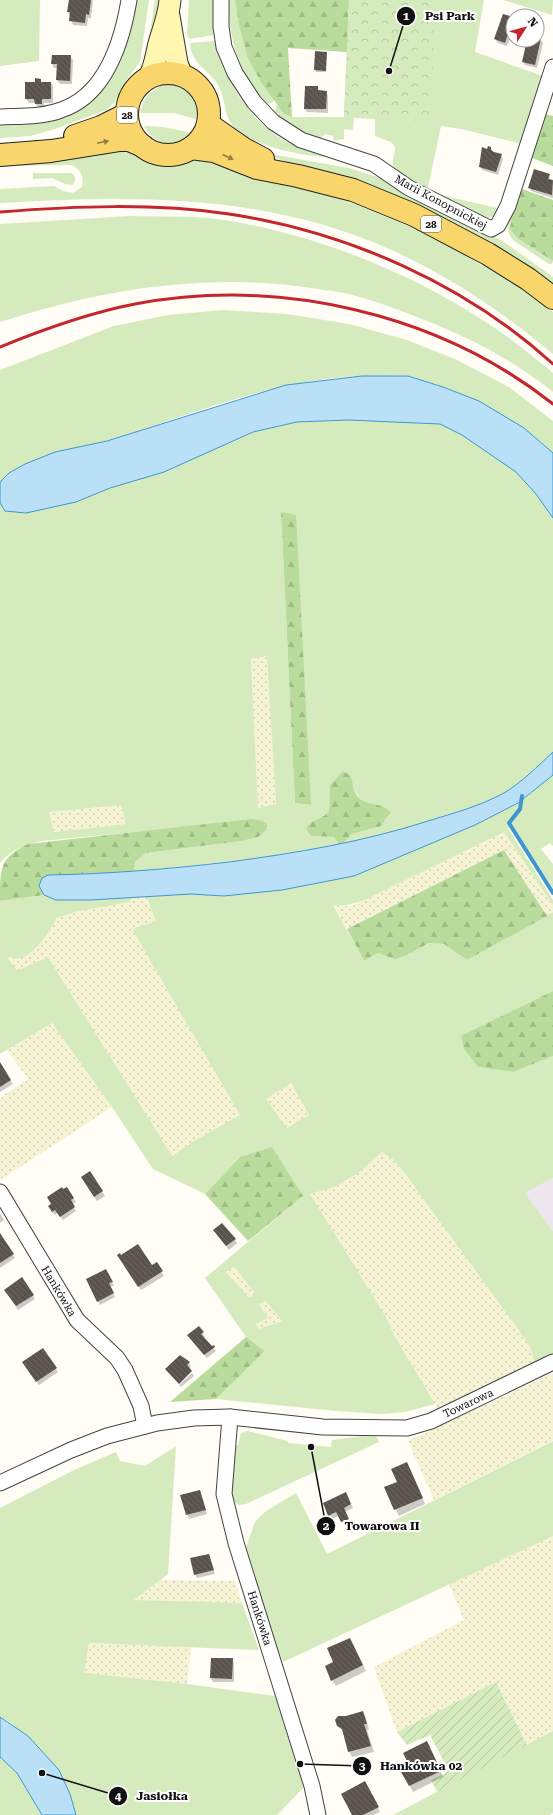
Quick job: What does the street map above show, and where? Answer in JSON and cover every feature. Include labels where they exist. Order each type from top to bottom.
[{"type":"main road","points":[[169,6],[177,63],[181,74]]},
{"type":"main road","points":[[149,77],[154,68],[159,42],[169,6]]},
{"type":"main road","points":[[149,77],[165,73],[181,74],[192,80],[201,88],[207,99],[209,112],[208,124],[199,142],[191,148]]},
{"type":"main road","name":"28","points":[[143,146],[133,134],[129,126],[127,114],[128,102],[140,83],[149,77]]},
{"type":"main road","name":"28","points":[[37,152],[101,127],[127,114]]},
{"type":"main road","name":"28","points":[[208,124],[244,149],[298,176]]},
{"type":"main road","name":"28","points":[[0,155],[71,148],[120,140],[129,140],[155,152],[167,155],[180,153],[191,148],[214,151],[257,168],[298,176],[352,190],[414,215],[488,254],[528,279],[553,298]]},
{"type":"street","points":[[0,117],[47,114],[60,111],[80,101],[101,79],[116,47],[129,0]]},
{"type":"street","name":"Marii Konopnickiej","points":[[221,0],[221,27],[224,47],[242,86],[263,113],[297,138],[374,164],[409,188],[486,227],[494,228],[498,225],[508,206],[553,67]]},
{"type":"street","name":"Hankówka","points":[[0,1192],[77,1320],[117,1358],[125,1370],[141,1406],[145,1426]]},
{"type":"street","name":"Towarowa","points":[[0,1483],[71,1450],[107,1436],[145,1426],[194,1418],[230,1417],[323,1427],[407,1428],[431,1421],[553,1362]]},
{"type":"street","name":"Hankówka","points":[[230,1417],[224,1485],[229,1518],[312,1786],[318,1815]]},
{"type":"shaded area","points":[[268,656],[276,805],[258,808],[251,659]]},
{"type":"shaded area","points":[[121,805],[127,824],[54,832],[49,812]]},
{"type":"shaded area","points":[[504,832],[553,905],[553,912],[547,916],[504,850],[347,929],[333,904],[350,906],[367,899]]},
{"type":"shaded area","points":[[146,896],[156,921],[133,929],[240,1115],[171,1156],[49,958],[17,972],[8,957],[19,958],[40,943],[51,929],[57,918],[75,912],[129,902],[132,897]]},
{"type":"shaded area","points":[[52,1023],[112,1107],[0,1180],[0,1098],[28,1079],[7,1050]]},
{"type":"shaded area","points":[[291,1083],[309,1115],[287,1129],[266,1099]]},
{"type":"shaded area","points":[[382,1152],[394,1160],[525,1339],[531,1350],[535,1364],[438,1410],[394,1335],[386,1317],[309,1194],[334,1187],[357,1174]]},
{"type":"shaded area","points":[[553,1178],[553,1231],[525,1193]]},
{"type":"shaded area","points":[[234,1267],[256,1294],[249,1299],[226,1272]]},
{"type":"shaded area","points":[[266,1299],[282,1321],[259,1329],[255,1324],[268,1318],[259,1304]]},
{"type":"shaded area","points":[[553,1373],[553,1440],[434,1500],[408,1441]]},
{"type":"shaded area","points":[[553,1536],[553,1731],[527,1745],[496,1682],[397,1732],[374,1667],[464,1620],[449,1584]]},
{"type":"shaded area","points":[[161,1580],[235,1581],[242,1603],[133,1601]]},
{"type":"shaded area","points":[[88,1643],[191,1647],[187,1684],[83,1674]]},
{"type":"green space","points":[[0,0],[40,0],[39,61],[0,66]]},
{"type":"green space","points":[[133,0],[149,0],[140,62],[127,79],[115,102],[106,110],[55,129],[30,136],[0,138],[0,124],[30,124],[54,120],[81,108],[103,90],[119,66],[124,52],[129,33]]},
{"type":"green space","points":[[155,0],[161,0],[149,40]]},
{"type":"green space","points":[[189,0],[213,0],[213,35],[190,39],[187,36]]},
{"type":"green space","points":[[228,0],[235,0],[239,25],[275,99],[272,103],[264,103],[255,92],[242,68],[233,42]]},
{"type":"green space","points":[[235,0],[349,0],[347,52],[288,48],[292,117],[284,114],[261,82],[248,58],[239,25]]},
{"type":"green space","points":[[349,0],[484,0],[475,52],[543,76],[522,144],[461,129],[441,126],[427,192],[502,209],[494,216],[484,219],[435,197],[422,190],[400,175],[393,164],[395,147],[391,142],[375,136],[375,119],[354,118],[353,130],[344,129],[344,139],[334,141],[333,136],[325,134],[320,139],[308,134],[274,113],[278,103],[284,114],[292,117],[344,117]]},
{"type":"green space","points":[[349,0],[436,0],[430,121],[344,117]]},
{"type":"green space","points":[[503,0],[553,0],[552,15],[545,13],[545,8],[529,8]]},
{"type":"green space","points":[[215,41],[233,87],[252,114],[277,136],[304,150],[326,157],[288,152],[274,148],[247,137],[237,130],[230,122],[226,113],[223,97],[219,87],[196,60],[191,50],[190,43]]},
{"type":"green space","points":[[186,58],[189,63],[209,82],[215,91],[224,124],[256,146],[276,155],[349,168],[380,178],[473,224],[504,242],[553,277],[553,285],[480,238],[431,211],[365,185],[281,160],[259,150],[221,123],[216,100],[210,87],[193,71]]},
{"type":"green space","points":[[173,83],[190,91],[194,96],[199,107],[199,120],[174,113],[140,113],[144,101],[151,92],[161,86]]},
{"type":"green space","points":[[545,114],[522,189],[513,212],[517,238],[553,261],[552,264],[549,264],[514,241],[508,231],[510,213]]},
{"type":"green space","points":[[545,114],[553,116],[553,166],[532,158]]},
{"type":"green space","points":[[144,126],[163,127],[193,133],[180,142],[160,142],[149,133]]},
{"type":"green space","points":[[114,145],[143,154],[150,159],[171,163],[201,156],[355,204],[432,236],[517,286],[553,312],[553,354],[483,301],[433,271],[354,235],[311,222],[268,212],[224,205],[179,201],[89,199],[0,203],[0,189],[54,186],[63,191],[73,193],[82,187],[83,180],[80,171],[72,165],[0,166]]},
{"type":"green space","points":[[33,173],[72,173],[75,180],[73,185],[65,184],[52,178],[33,179]]},
{"type":"green space","points":[[522,189],[553,200],[553,261],[517,238],[510,229],[513,212]]},
{"type":"green space","points":[[130,216],[201,217],[262,227],[338,249],[375,264],[412,280],[447,299],[481,319],[513,341],[553,373],[553,392],[538,380],[490,350],[439,326],[406,312],[372,301],[347,294],[318,289],[278,284],[237,282],[157,286],[78,300],[0,322],[0,224]]},
{"type":"green space","points":[[223,310],[287,314],[349,324],[407,340],[455,359],[509,387],[553,421],[553,453],[539,441],[496,411],[449,389],[408,376],[344,377],[280,387],[216,405],[123,436],[58,452],[26,464],[12,472],[0,482],[0,370],[114,326],[168,315]]},
{"type":"green space","points":[[348,420],[440,424],[462,435],[516,472],[536,494],[553,518],[553,752],[527,776],[506,792],[484,803],[399,830],[342,844],[352,834],[381,826],[377,805],[364,801],[358,796],[354,789],[351,776],[330,785],[329,811],[327,814],[317,819],[311,836],[334,837],[339,845],[251,859],[134,872],[135,862],[146,853],[242,841],[258,837],[250,819],[42,841],[19,848],[9,854],[0,863],[0,503],[5,511],[76,502],[110,488],[164,472],[253,432],[297,422]],"holes":[[[281,512],[311,805],[295,803]],[[267,656],[276,804],[258,808],[251,659]],[[121,805],[126,824],[54,832],[49,812]]]},
{"type":"green space","points":[[281,512],[296,515],[311,805],[295,803]]},
{"type":"green space","points":[[343,771],[351,776],[354,790],[358,797],[367,802],[382,806],[390,812],[381,826],[352,834],[339,845],[334,837],[311,836],[306,829],[311,823],[327,814],[329,811],[330,785]]},
{"type":"green space","points":[[553,775],[553,846],[550,843],[541,849],[553,864],[553,888],[513,826],[508,828],[553,900],[553,905],[504,832],[367,899],[346,905],[333,905],[364,961],[378,953],[385,955],[407,955],[429,943],[444,944],[467,960],[553,912],[553,991],[461,1037],[478,1067],[513,1072],[553,1056],[553,1178],[525,1193],[553,1231],[553,1355],[535,1364],[531,1350],[525,1339],[406,1175],[394,1160],[382,1152],[357,1174],[334,1187],[310,1194],[386,1317],[394,1335],[435,1404],[405,1412],[382,1414],[216,1399],[265,1351],[246,1337],[205,1278],[303,1196],[240,1157],[205,1194],[153,1169],[112,1107],[52,1023],[0,1054],[0,901],[44,895],[56,900],[132,897],[129,902],[75,912],[57,918],[42,941],[32,952],[20,958],[8,958],[17,971],[48,957],[172,1156],[194,1141],[240,1115],[132,929],[156,921],[146,896],[191,894],[224,896],[282,890],[354,876],[475,825],[518,803]],"holes":[[[291,1083],[309,1115],[287,1128],[266,1099]],[[234,1267],[255,1293],[250,1299],[226,1272]],[[265,1300],[282,1321],[259,1329],[255,1324],[268,1318],[259,1304]]]},
{"type":"green space","points":[[250,819],[267,823],[266,830],[258,837],[242,841],[146,853],[135,862],[134,872],[48,875],[39,886],[44,895],[0,901],[0,880],[4,865],[12,854],[28,844]]},
{"type":"green space","points":[[504,850],[547,916],[467,960],[444,944],[429,943],[407,955],[395,959],[378,953],[364,961],[347,929]]},
{"type":"green space","points":[[553,991],[553,1056],[513,1072],[478,1067],[464,1049],[461,1036]]},
{"type":"green space","points":[[272,1147],[303,1196],[248,1241],[205,1194],[240,1157]]},
{"type":"green space","points":[[246,1337],[265,1351],[216,1399],[170,1402]]},
{"type":"green space","points":[[248,1431],[287,1441],[288,1443],[331,1447],[332,1440],[362,1436],[376,1436],[379,1442],[246,1504],[239,1505],[232,1501],[230,1490],[233,1445],[238,1445],[241,1433]]},
{"type":"green space","points":[[553,1441],[553,1536],[283,1662],[263,1613],[248,1563],[246,1547],[255,1522],[266,1511],[296,1493],[327,1554]]},
{"type":"green space","points":[[176,1446],[168,1574],[134,1600],[242,1603],[259,1650],[89,1643],[84,1673],[187,1684],[275,1696],[304,1787],[277,1815],[76,1815],[70,1794],[59,1770],[11,1723],[0,1717],[0,1508],[72,1471],[116,1452],[120,1461],[145,1466]]},
{"type":"green space","points":[[496,1682],[527,1745],[437,1792],[431,1780],[449,1771],[430,1735],[407,1745],[397,1732]]},
{"type":"green space","points":[[553,1731],[553,1813],[549,1815],[393,1815]]},
{"type":"green space","points":[[0,1757],[17,1773],[42,1815],[0,1815]]},
{"type":"water","points":[[362,376],[408,376],[443,387],[479,401],[524,428],[553,453],[553,518],[536,494],[516,472],[462,435],[440,424],[348,420],[297,422],[253,432],[164,472],[110,488],[76,502],[26,513],[5,511],[0,503],[0,482],[9,473],[25,464],[55,452],[107,441],[286,385]]},
{"type":"water","points":[[553,752],[553,775],[518,803],[475,825],[354,876],[282,890],[224,896],[191,894],[91,900],[56,900],[44,895],[39,886],[42,878],[48,875],[139,871],[229,862],[304,851],[379,835],[457,812],[495,798],[530,774]]},
{"type":"water","points":[[0,1717],[28,1736],[59,1770],[70,1794],[76,1815],[42,1815],[17,1773],[0,1757]]},
{"type":"building","points":[[69,0],[91,0],[89,15],[86,14],[85,23],[69,21],[70,12],[67,12]]},
{"type":"building","points":[[503,14],[505,15],[505,43],[494,39]]},
{"type":"building","points":[[525,48],[539,48],[535,65],[522,62]]},
{"type":"building","points":[[315,51],[327,52],[326,71],[314,70]]},
{"type":"building","points":[[52,55],[71,55],[70,81],[56,80],[57,64],[51,64]]},
{"type":"building","points":[[35,78],[41,79],[41,82],[51,82],[51,99],[42,99],[42,104],[35,104],[34,99],[25,99],[25,82],[35,82]]},
{"type":"building","points":[[305,86],[318,86],[318,90],[327,91],[326,109],[304,109]]},
{"type":"building","points":[[488,146],[491,147],[491,150],[494,152],[502,154],[496,172],[479,167],[482,147],[487,149]]},
{"type":"building","points":[[534,169],[550,174],[548,179],[553,180],[552,195],[528,188]]},
{"type":"building","points":[[0,1062],[11,1080],[0,1087]]},
{"type":"building","points":[[90,1171],[103,1191],[94,1197],[81,1177]]},
{"type":"building","points":[[62,1187],[63,1189],[67,1187],[74,1198],[71,1200],[75,1207],[60,1217],[55,1210],[52,1212],[48,1206],[51,1204],[47,1197]]},
{"type":"building","points":[[222,1223],[236,1239],[226,1246],[213,1230]]},
{"type":"building","points":[[0,1233],[14,1254],[0,1263]]},
{"type":"building","points":[[138,1244],[152,1265],[157,1262],[163,1271],[138,1287],[117,1255],[120,1253],[121,1255]]},
{"type":"building","points":[[106,1269],[113,1282],[109,1283],[114,1293],[97,1302],[86,1279]]},
{"type":"building","points":[[22,1277],[34,1295],[16,1306],[4,1290]]},
{"type":"building","points":[[199,1326],[204,1332],[201,1334],[212,1346],[214,1345],[215,1347],[204,1355],[187,1335]]},
{"type":"building","points":[[43,1348],[57,1368],[36,1382],[22,1362]]},
{"type":"building","points":[[180,1355],[190,1362],[187,1365],[192,1371],[179,1384],[165,1369]]},
{"type":"building","points":[[407,1462],[423,1498],[394,1510],[384,1487],[397,1482],[391,1469]]},
{"type":"building","points":[[200,1490],[206,1510],[186,1515],[180,1495]]},
{"type":"building","points":[[346,1492],[351,1504],[344,1508],[349,1519],[341,1522],[336,1512],[328,1516],[323,1503]]},
{"type":"building","points":[[209,1554],[214,1570],[194,1575],[190,1558]]},
{"type":"building","points":[[350,1638],[363,1665],[331,1681],[325,1666],[333,1662],[327,1648]]},
{"type":"building","points":[[211,1658],[233,1658],[232,1679],[210,1678]]},
{"type":"building","points":[[363,1711],[367,1724],[364,1724],[371,1746],[348,1752],[342,1729],[337,1726],[335,1720],[338,1716],[346,1716]]},
{"type":"building","points":[[427,1741],[441,1771],[409,1786],[401,1772],[410,1767],[403,1753]]},
{"type":"building","points":[[365,1781],[379,1807],[363,1815],[352,1815],[341,1794]]},
{"type":"waterway","points":[[522,796],[520,809],[509,823],[553,893]]},
{"type":"railway","points":[[0,212],[86,207],[172,208],[229,214],[273,222],[317,234],[360,248],[402,265],[442,286],[481,309],[518,335],[553,364]]},
{"type":"railway","points":[[0,347],[66,322],[135,304],[190,297],[245,295],[300,300],[355,310],[408,325],[459,346],[508,372],[553,404]]},
{"type":"place","name":"Psi Park","points":[[389,71]]},
{"type":"place","name":"Towarowa II","points":[[311,1447]]},
{"type":"place","name":"Hankówka 02","points":[[300,1764]]},
{"type":"place","name":"Jasiołka","points":[[42,1773]]}]
